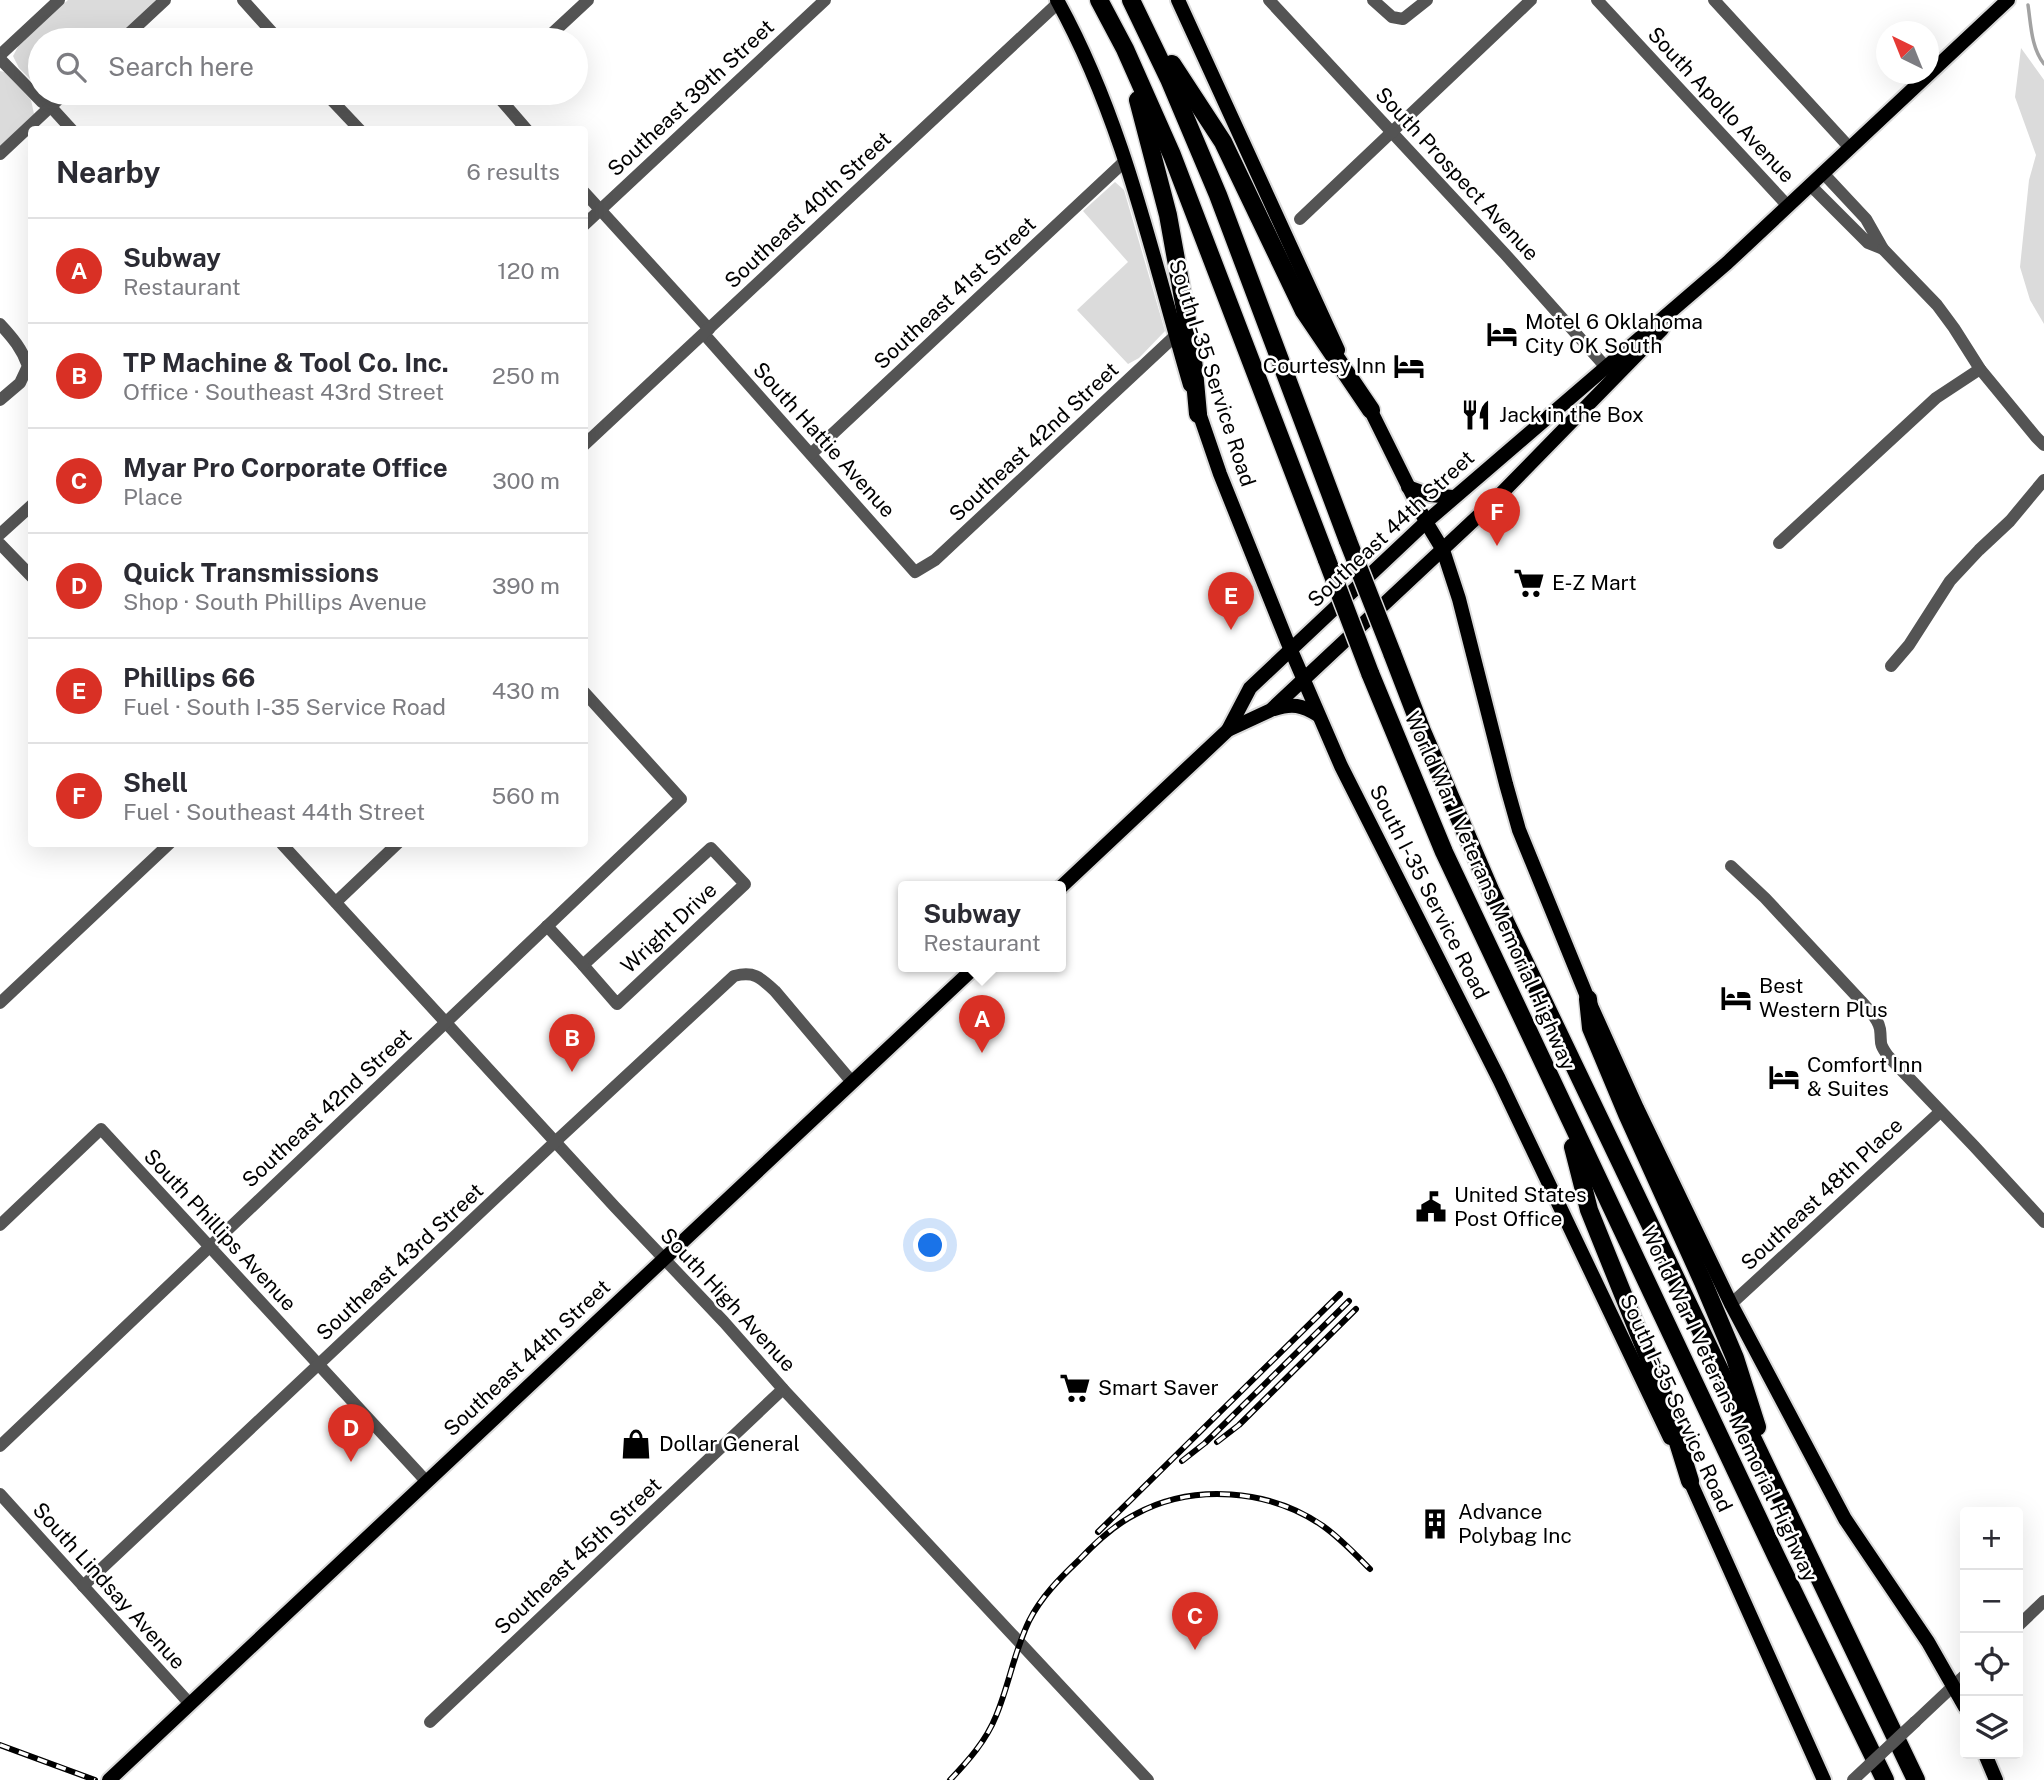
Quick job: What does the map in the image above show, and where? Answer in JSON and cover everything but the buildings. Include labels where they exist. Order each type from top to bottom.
[{"type":"highway","name":"World War I Veterans Memorial Highway","points":[[1099,0],[1125,49],[1172,155],[1370,673],[1444,852],[1776,1556],[1885,1780]]},
{"type":"highway","name":"World War I Veterans Memorial Highway","points":[[1133,3],[1169,79],[1218,195],[1391,653],[1491,892],[1916,1780]]},
{"type":"highway","points":[[1133,3],[1223,142],[1304,311],[1371,410]]},
{"type":"highway","points":[[1125,49],[1168,215],[1192,348],[1198,414]]},
{"type":"highway","points":[[1588,999],[1591,1028],[1735,1359],[1778,1493]]},
{"type":"highway","points":[[1564,1109],[1589,1210],[1662,1391],[1690,1481]]},
{"type":"main road","points":[[1178,0],[1334,341],[1426,522],[1443,550],[1468,630],[1519,830],[1588,999],[1642,1118],[1731,1304],[1845,1519],[1928,1642],[1960,1697]]},
{"type":"main road","name":"Southeast 44th Street","points":[[1066,881],[1228,730],[1271,710],[1303,681],[1443,550],[1610,372],[2008,0]]},
{"type":"main road","name":"South I-35 Service Road","points":[[1058,1],[1101,94],[1125,160],[1198,414],[1303,681],[1341,766],[1499,1079],[1690,1481],[1824,1780]]},
{"type":"main road","name":"Southeast 44th Street","points":[[1228,730],[1250,688],[1426,522],[1453,497],[1610,372]]},
{"type":"main road","points":[[1408,487],[1430,495],[1453,497]]},
{"type":"main road","points":[[1271,710],[1297,705],[1318,715]]},
{"type":"main road","name":"Southeast 44th Street","points":[[109,1780],[970,972]]},
{"type":"main road","points":[[1987,1759],[1996,1780]]},
{"type":"street","points":[[30,28],[59,0]]},
{"type":"street","points":[[135,28],[165,0]]},
{"type":"street","points":[[243,0],[268,28]]},
{"type":"street","points":[[558,28],[588,0]]},
{"type":"street","name":"Southeast 39th Street","points":[[588,221],[825,0]]},
{"type":"street","name":"South Prospect Avenue","points":[[1269,0],[1392,131],[1610,372]]},
{"type":"street","points":[[1373,0],[1392,17],[1403,19],[1427,0]]},
{"type":"street","points":[[1300,219],[1531,0]]},
{"type":"street","name":"South Apollo Avenue","points":[[1597,0],[1788,206]]},
{"type":"street","points":[[1714,0],[1850,148]]},
{"type":"street","name":"Southeast 40th Street","points":[[588,441],[1058,1]]},
{"type":"street","points":[[28,30],[0,57],[28,88]]},
{"type":"street","points":[[47,105],[68,126]]},
{"type":"street","points":[[337,105],[356,126]]},
{"type":"street","points":[[505,105],[524,126]]},
{"type":"street","points":[[31,126],[51,107]]},
{"type":"street","points":[[0,155],[28,129]]},
{"type":"street","name":"Southeast 41st Street","points":[[811,454],[1125,160]]},
{"type":"street","points":[[1823,173],[1867,219],[1883,249],[1937,305],[1980,369],[2044,445]]},
{"type":"street","points":[[1810,185],[1868,243],[1883,249]]},
{"type":"street","name":"South Hattie Avenue","points":[[588,196],[915,572]]},
{"type":"street","points":[[0,324],[14,339],[28,366],[20,383],[0,400]]},
{"type":"street","name":"Southeast 42nd Street","points":[[915,572],[935,560],[1176,335]]},
{"type":"street","points":[[1779,543],[1936,398],[1980,369]]},
{"type":"street","points":[[1891,666],[1909,645],[1950,581],[2010,521],[2044,480]]},
{"type":"street","points":[[0,534],[28,509]]},
{"type":"street","points":[[2,551],[28,574]]},
{"type":"street","name":"Southeast 42nd Street","points":[[0,1446],[681,799],[588,696]]},
{"type":"street","points":[[0,1003],[166,847]]},
{"type":"street","name":"South High Avenue","points":[[285,847],[783,1389],[1148,1780]]},
{"type":"street","points":[[336,902],[394,847]]},
{"type":"street","name":"Wright Drive","points":[[547,926],[617,1004],[745,884],[711,848],[583,965]]},
{"type":"street","points":[[1731,866],[1765,898],[1873,1015],[1880,1027],[1880,1046],[2044,1222]]},
{"type":"street","name":"Southeast 43rd Street","points":[[83,1586],[734,976],[747,972],[762,979],[852,1082]]},
{"type":"street","name":"Southeast 48th Place","points":[[1731,1304],[1940,1112]]},
{"type":"street","name":"South Phillips Avenue","points":[[0,1224],[101,1129],[426,1481]]},
{"type":"street","name":"Southeast 45th Street","points":[[430,1722],[783,1389]]},
{"type":"street","name":"South Lindsay Avenue","points":[[0,1494],[190,1704]]},
{"type":"street","points":[[2023,1621],[2044,1601]]},
{"type":"street","points":[[1853,1780],[1960,1680]]},
{"type":"shaded area","points":[[68,0],[160,0],[130,28],[38,28]]},
{"type":"shaded area","points":[[28,37],[28,77],[13,56]]},
{"type":"shaded area","points":[[2021,48],[2044,80],[2044,324],[2030,300],[2020,267],[2029,180],[2036,155],[2015,97]]},
{"type":"shaded area","points":[[0,71],[5,72],[28,97],[28,105],[32,105],[34,114],[0,149]]},
{"type":"shaded area","points":[[1115,182],[1124,190],[1165,331],[1139,358],[1128,364],[1077,310],[1128,262],[1083,211]]},
{"type":"waterway","points":[[2028,5],[2034,43],[2044,64]]},
{"type":"railway","points":[[1098,1532],[1340,1294]]},
{"type":"railway","points":[[1182,1461],[1205,1443],[1349,1301]]},
{"type":"railway","points":[[1217,1442],[1239,1425],[1356,1309]]},
{"type":"railway","points":[[950,1780],[976,1750],[992,1725],[1024,1633],[1039,1604],[1099,1540],[1136,1514],[1158,1504],[1206,1494],[1256,1498],[1279,1504],[1323,1526],[1370,1569]]},
{"type":"railway","points":[[0,1745],[95,1780]]},
{"type":"place","name":"Motel 6 Oklahoma City OK South","points":[[1502,334]]},
{"type":"place","name":"Courtesy Inn","points":[[1409,366]]},
{"type":"place","name":"Jack in the Box","points":[[1476,415]]},
{"type":"place","name":"Shell","points":[[1497,546]]},
{"type":"place","name":"E-Z Mart","points":[[1529,583]]},
{"type":"place","name":"Phillips 66","points":[[1231,630]]},
{"type":"place","name":"Best Western Plus","points":[[1736,998]]},
{"type":"place","name":"Subway","points":[[982,1053]]},
{"type":"place","name":"TP Machine & Tool Co. Inc.","points":[[572,1072]]},
{"type":"place","name":"Comfort Inn & Suites","points":[[1784,1077]]},
{"type":"place","name":"United States Post Office","points":[[1431,1207]]},
{"type":"place","name":"Smart Saver","points":[[1075,1388]]},
{"type":"place","name":"Dollar General","points":[[636,1444]]},
{"type":"place","name":"Quick Transmissions","points":[[351,1462]]},
{"type":"place","name":"Advance Polybag Inc","points":[[1435,1524]]},
{"type":"place","name":"Myar Pro Corporate Office","points":[[1195,1650]]}]
